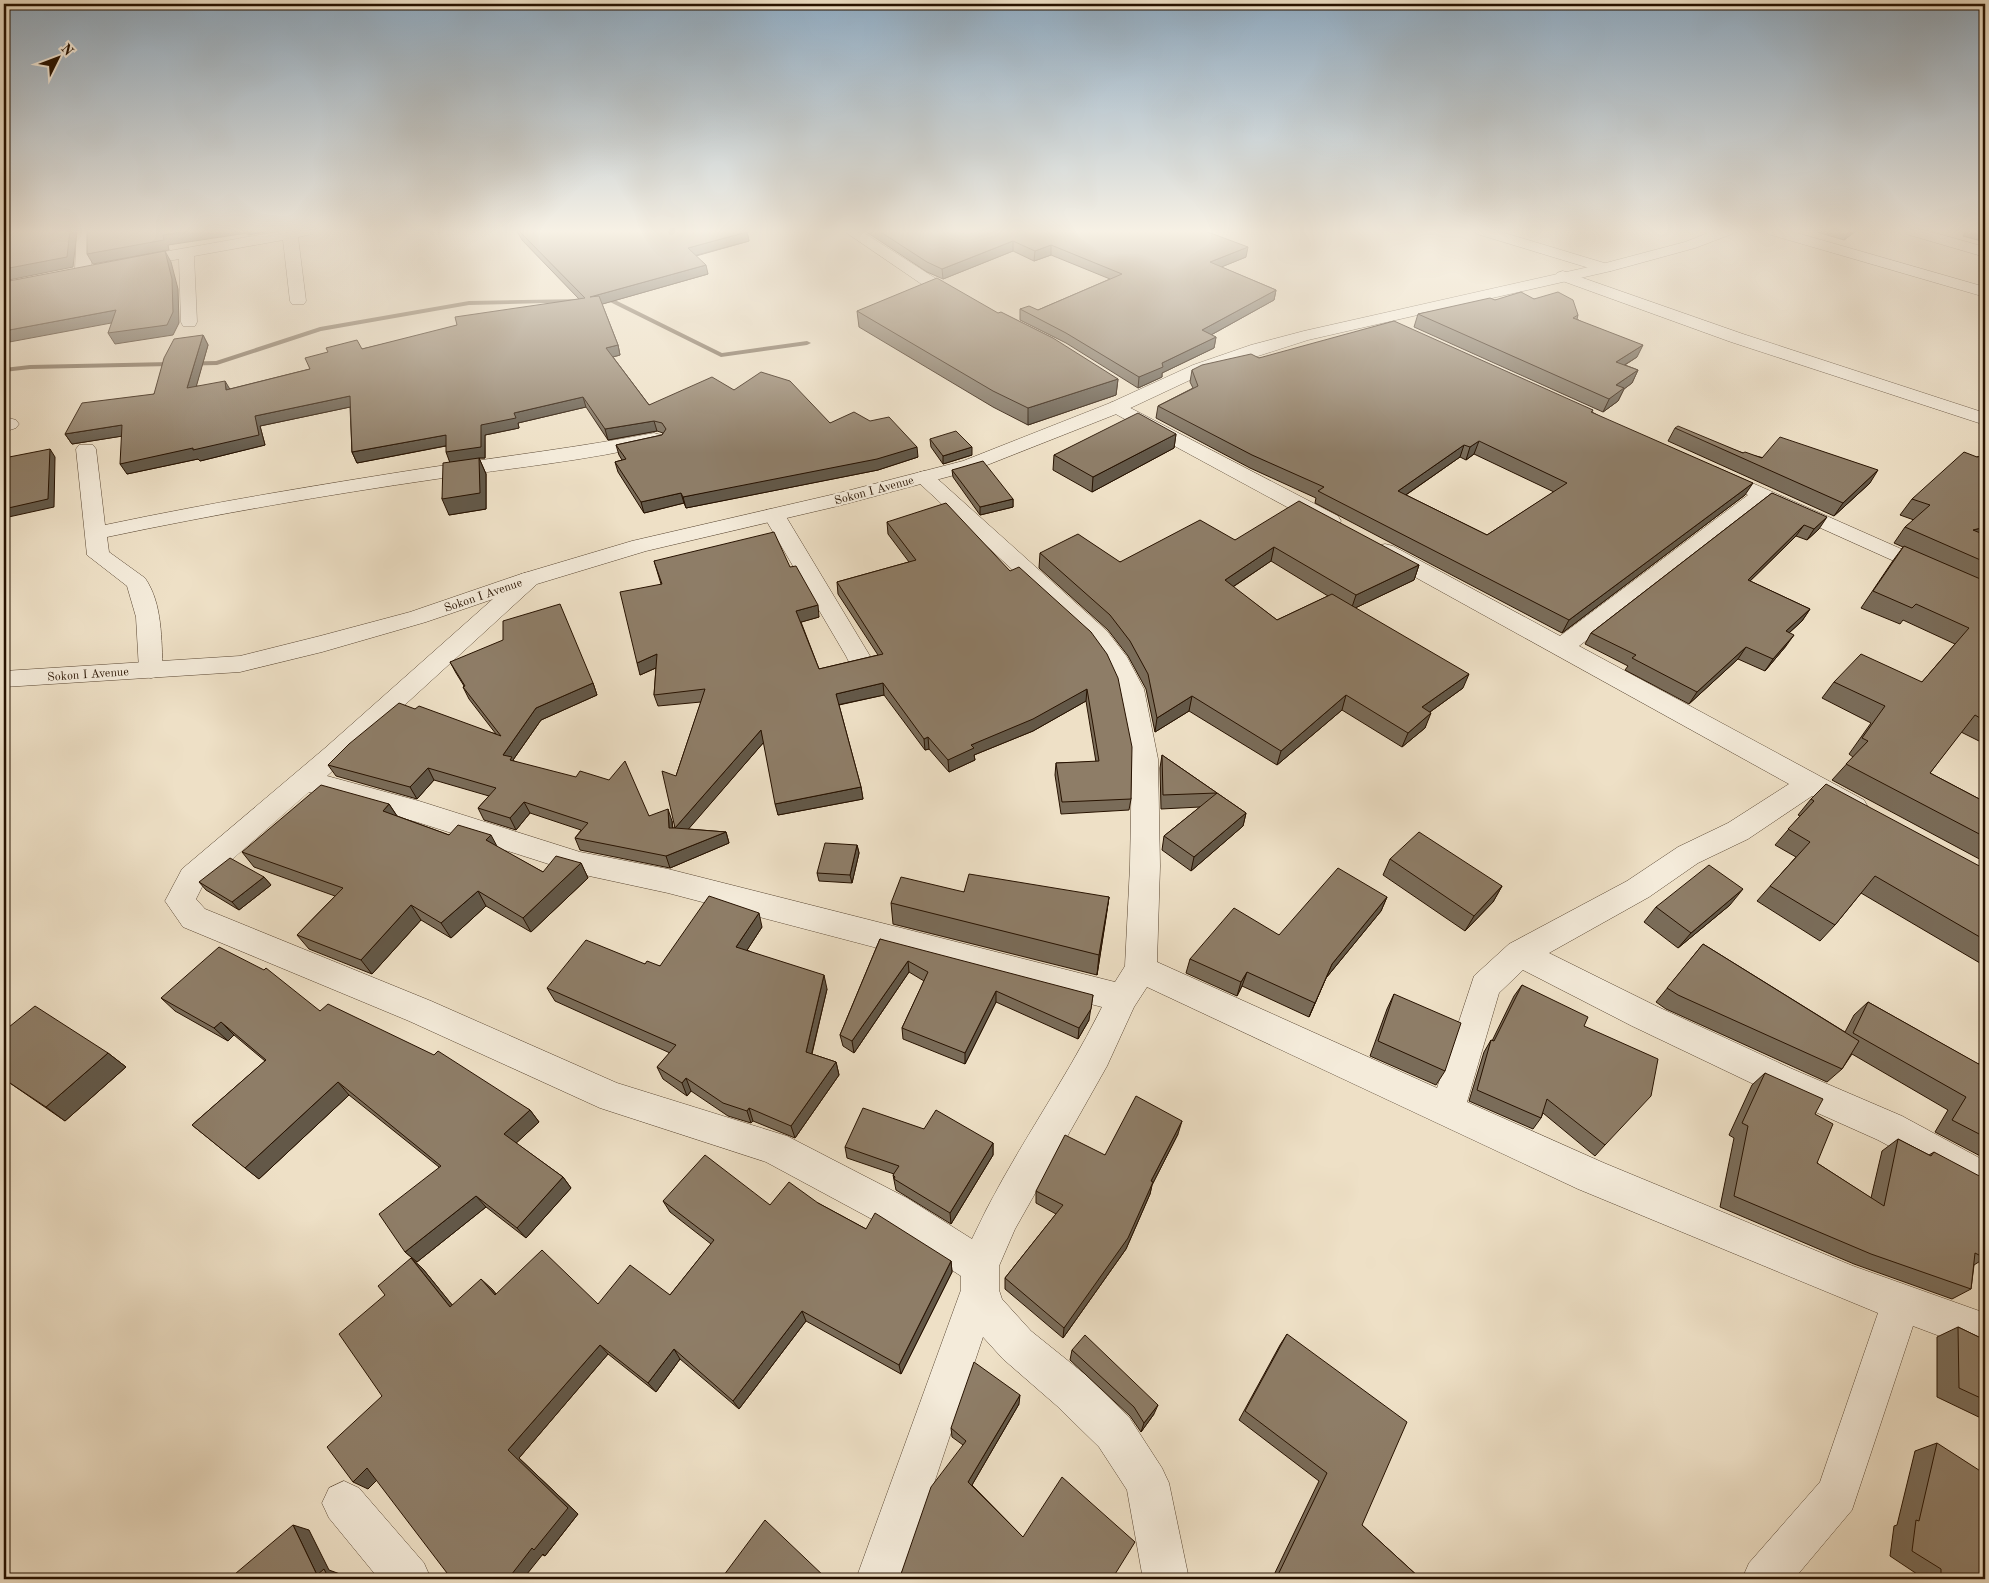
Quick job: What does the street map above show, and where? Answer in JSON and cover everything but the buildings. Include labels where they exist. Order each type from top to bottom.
[{"type":"street","points":[[188,305],[189,322]]},
{"type":"street","points":[[973,305],[977,307]]},
{"type":"street","name":"Sokon I Avenue","points":[[4,679],[240,664],[418,617],[529,579],[640,546],[774,515],[970,465],[1125,397],[1257,349],[1441,305]]},
{"type":"street","points":[[1644,305],[1737,338],[1985,419]]},
{"type":"street","points":[[1381,319],[1408,331]]},
{"type":"street","points":[[1125,397],[1358,536],[1879,821]]},
{"type":"street","points":[[96,534],[195,512],[434,473],[568,456],[657,438]]},
{"type":"street","points":[[86,449],[98,555],[137,583],[148,617],[151,670]]},
{"type":"street","points":[[1701,466],[1985,595]]},
{"type":"street","points":[[879,1579],[1002,1216],[1095,1055],[1122,998],[1141,969],[1145,866],[1145,760],[1131,689],[1118,663],[1099,638],[924,477]]},
{"type":"street","points":[[1561,648],[1763,494]]},
{"type":"street","points":[[774,515],[858,656]]},
{"type":"street","points":[[529,579],[192,877],[180,901],[194,918],[420,1011],[612,1097],[774,1148],[894,1211],[980,1278],[985,1310],[1017,1345],[1072,1391],[1114,1432],[1147,1483],[1166,1579]]},
{"type":"street","points":[[303,780],[419,812],[580,863],[668,881],[1122,998]]},
{"type":"street","points":[[1447,1110],[1486,986],[1520,953],[1638,888],[1688,855],[1738,831],[1810,784]]},
{"type":"street","points":[[1520,953],[1653,1020],[1890,1128],[1985,1180]]},
{"type":"street","points":[[1141,969],[1591,1176],[1853,1285],[1985,1333]]},
{"type":"street","points":[[1765,1579],[1837,1495],[1901,1303]]},
{"type":"street","points":[[344,1503],[408,1579]]},
{"type":"waterway","points":[[4,370],[30,367],[217,363],[320,329],[458,305]]},
{"type":"waterway","points":[[621,305],[721,355],[807,343]]}]
